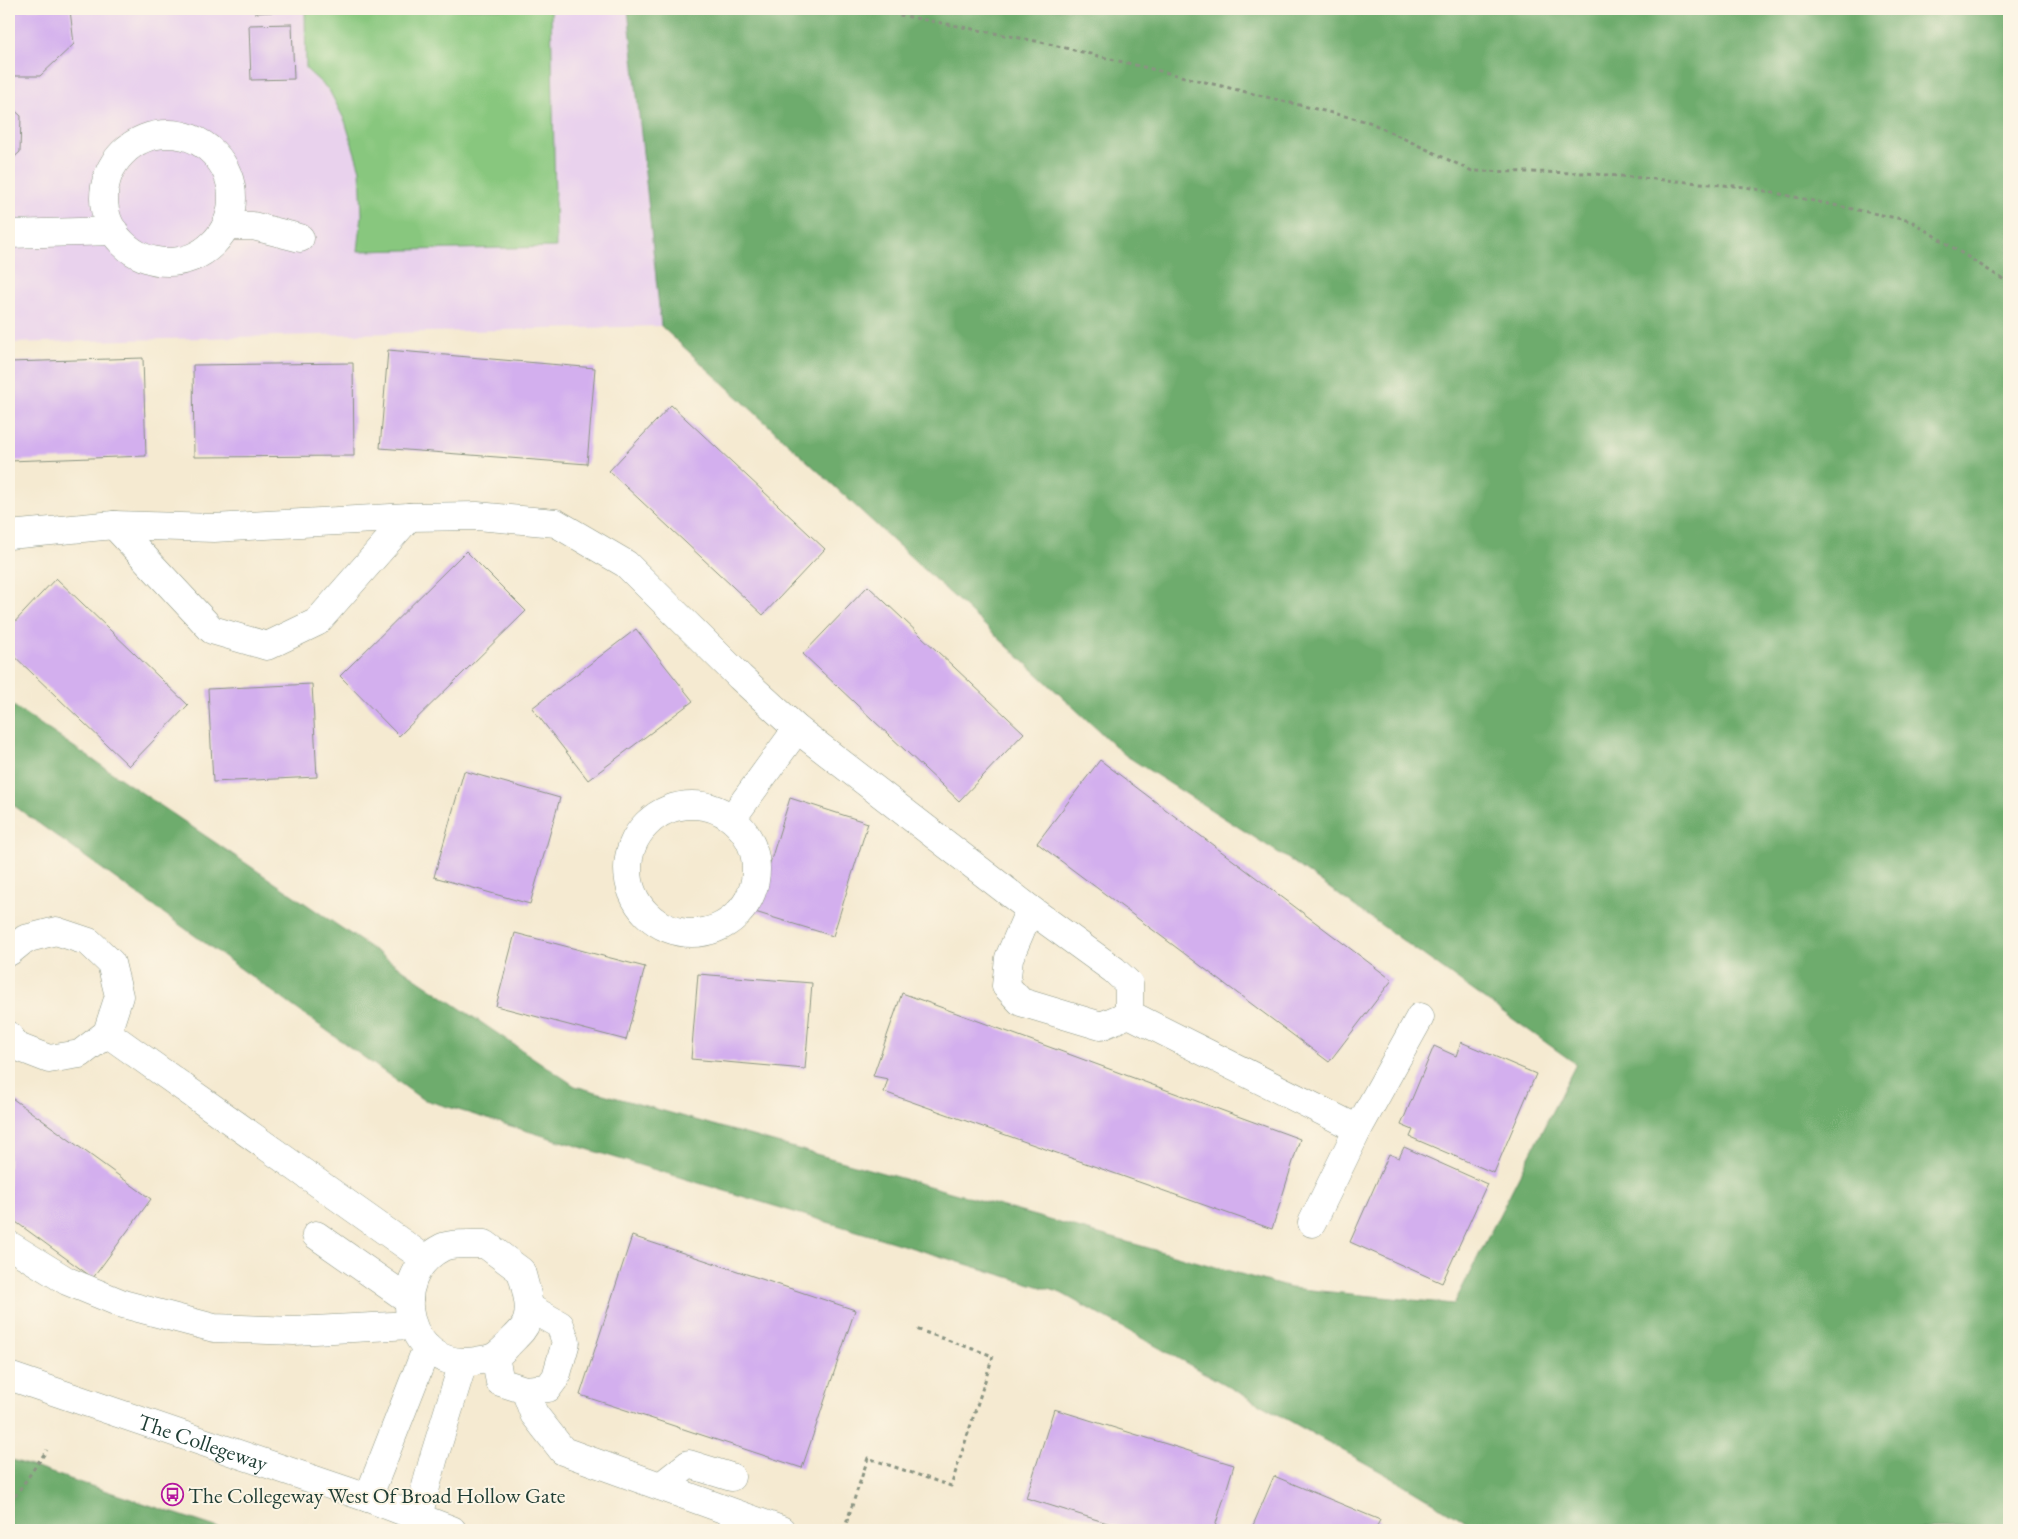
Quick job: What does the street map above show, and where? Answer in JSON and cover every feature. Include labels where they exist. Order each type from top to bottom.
[{"type":"street","points":[[169,134],[190,138],[208,148],[223,164],[231,184],[232,206],[226,226],[214,243],[197,256],[176,262],[155,261],[136,253],[120,240],[114,231],[109,222],[104,202],[107,181],[116,162],[129,148],[148,138],[169,134]]},
{"type":"street","points":[[226,226],[253,226],[300,238]]},
{"type":"street","points":[[9,234],[114,231]]},
{"type":"street","points":[[9,534],[114,525],[214,528],[410,517],[477,516],[556,523],[626,564],[740,677],[798,729],[1030,909],[1114,970],[1129,984],[1129,1014]]},
{"type":"street","points":[[114,525],[212,630],[267,646],[317,622],[410,517]]},
{"type":"street","points":[[733,817],[798,729]]},
{"type":"street","points":[[702,804],[733,817],[753,844],[757,878],[744,909],[717,930],[683,934],[651,920],[631,893],[627,859],[640,828],[668,808],[702,804]]},
{"type":"street","points":[[1030,909],[1009,958],[1006,986],[1021,1002],[1101,1026],[1129,1014],[1358,1129]]},
{"type":"street","points":[[9,952],[25,939],[56,931],[90,942],[111,963],[119,996],[107,1033],[80,1054],[49,1059],[18,1047],[9,1036]]},
{"type":"street","points":[[1312,1223],[1358,1129],[1420,1017]]},
{"type":"street","points":[[107,1033],[425,1259]]},
{"type":"street","points":[[316,1235],[411,1313],[427,1347],[444,1359],[463,1363],[496,1357],[524,1329],[530,1308],[522,1271],[485,1244],[445,1246],[425,1259],[412,1279],[411,1313]]},
{"type":"street","points":[[9,1245],[67,1281],[123,1304],[214,1328],[294,1331],[411,1313]]},
{"type":"street","points":[[496,1357],[500,1382],[525,1390],[548,1388],[556,1377],[566,1342],[560,1325],[530,1308]]},
{"type":"street","points":[[368,1498],[427,1347]]},
{"type":"street","points":[[418,1516],[463,1363]]},
{"type":"street","name":"The Collegeway","points":[[9,1376],[368,1498],[452,1530]]},
{"type":"street","points":[[525,1390],[534,1414],[562,1451],[781,1530]]},
{"type":"street","points":[[661,1486],[689,1464],[731,1477]]},
{"type":"path","points":[[868,9],[1042,42],[1369,122],[1472,170],[1584,173],[1746,187],[1911,221],[2009,284]]},
{"type":"path","points":[[844,1530],[868,1458],[951,1486],[993,1356],[916,1329]]},
{"type":"path","points":[[9,1502],[47,1450]]},
{"type":"shaded area","points":[[9,9],[628,9],[661,326],[9,343]]},
{"type":"green space","points":[[305,9],[551,9],[556,247],[358,251],[362,215],[360,170],[345,121],[329,90],[306,69]]},
{"type":"green space","points":[[628,9],[2009,9],[2009,1530],[1479,1530],[1401,1483],[1061,1293],[422,1099],[9,802],[9,703],[575,1086],[1290,1288],[1454,1304],[1576,1064],[1290,860],[1125,755],[661,326]]},
{"type":"green space","points":[[9,1459],[225,1530],[9,1530]]},
{"type":"building","points":[[9,9],[70,10],[74,44],[40,76],[9,76]]},
{"type":"building","points":[[255,9],[292,9],[293,11],[255,13]]},
{"type":"building","points":[[292,24],[294,79],[251,80],[249,25]]},
{"type":"building","points":[[9,105],[21,116],[20,152],[9,162]]},
{"type":"building","points":[[388,350],[595,368],[587,464],[380,448]]},
{"type":"building","points":[[143,358],[146,456],[9,461],[9,362]]},
{"type":"building","points":[[353,363],[354,456],[194,457],[193,365]]},
{"type":"building","points":[[671,405],[825,549],[763,615],[609,471]]},
{"type":"building","points":[[466,551],[526,611],[399,736],[340,676]]},
{"type":"building","points":[[56,578],[188,705],[129,766],[9,651],[9,628]]},
{"type":"building","points":[[868,586],[1024,733],[959,801],[803,654]]},
{"type":"building","points":[[636,629],[693,701],[588,780],[532,708]]},
{"type":"building","points":[[312,684],[317,777],[213,782],[208,689]]},
{"type":"building","points":[[1100,760],[1392,980],[1329,1062],[1037,843]]},
{"type":"building","points":[[464,771],[560,798],[530,904],[434,877]]},
{"type":"building","points":[[790,798],[868,823],[833,936],[755,912]]},
{"type":"building","points":[[515,933],[645,967],[626,1040],[496,1006]]},
{"type":"building","points":[[698,974],[812,983],[805,1069],[691,1059]]},
{"type":"building","points":[[902,993],[1300,1139],[1272,1229],[884,1092],[888,1079],[873,1076]]},
{"type":"building","points":[[1461,1042],[1536,1074],[1494,1173],[1410,1137],[1413,1130],[1401,1125],[1434,1046],[1456,1056]]},
{"type":"building","points":[[9,1096],[151,1199],[93,1278],[9,1217]]},
{"type":"building","points":[[1404,1147],[1487,1184],[1442,1283],[1350,1242],[1389,1154],[1399,1158]]},
{"type":"building","points":[[632,1236],[855,1310],[802,1468],[580,1395]]},
{"type":"building","points":[[1054,1409],[1234,1465],[1214,1530],[1130,1530],[1026,1498]]},
{"type":"building","points":[[1274,1476],[1380,1520],[1375,1530],[1251,1530]]},
{"type":"place","name":"The Collegeway West Of Broad Hollow Gate","points":[[172,1495]]}]
